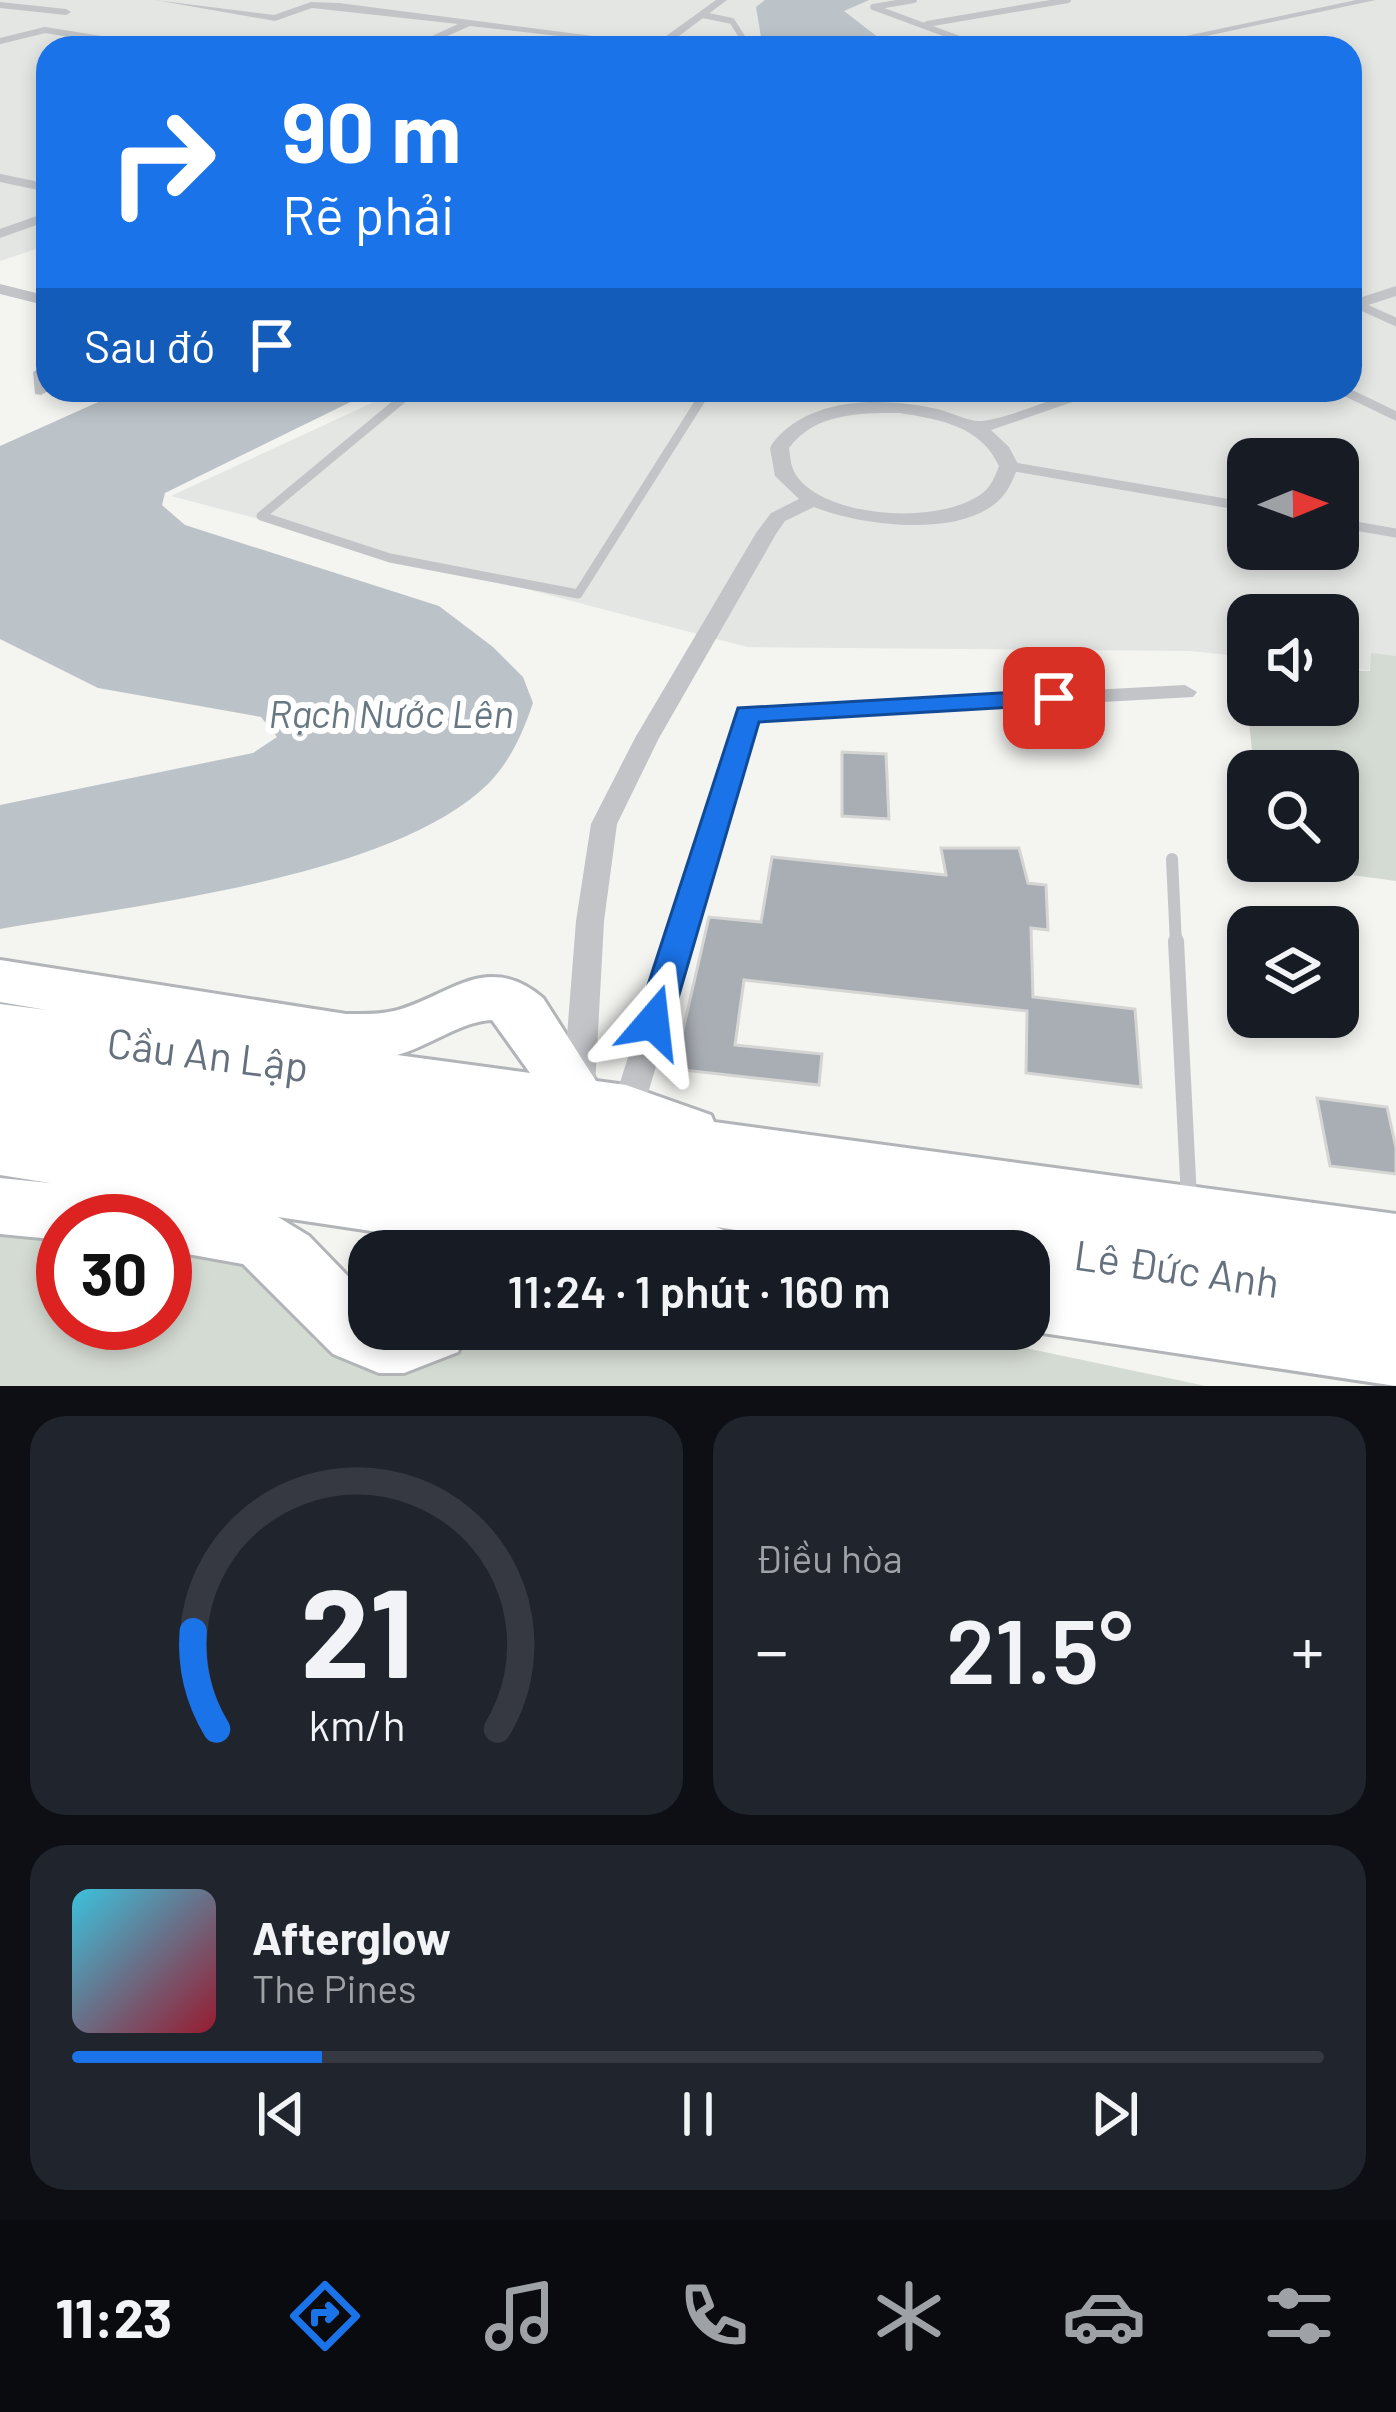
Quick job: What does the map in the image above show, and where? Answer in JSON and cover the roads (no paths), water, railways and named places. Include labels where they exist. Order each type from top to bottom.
[{"type":"highway","points":[[0,981],[346,1037],[394,1033],[419,1026],[457,1004],[490,998],[521,1012],[599,1123]]},
{"type":"highway","name":"Cầu An Lập","points":[[0,1026],[395,1137]]},
{"type":"highway","name":"Cầu An Lập","points":[[0,1062],[395,1137]]},
{"type":"highway","name":"Cầu An Lập","points":[[0,1103],[395,1137]]},
{"type":"highway","name":"Lê Đức Anh","points":[[395,1137],[599,1123],[732,1149],[1190,1215],[1379,1236]]},
{"type":"highway","points":[[0,1149],[395,1137],[494,1230]]},
{"type":"highway","name":"Lê Đức Anh","points":[[395,1137],[560,1176],[1396,1299]]},
{"type":"highway","points":[[0,1206],[36,1209]]},
{"type":"highway","points":[[192,1226],[241,1233],[267,1243],[348,1326]]},
{"type":"highway","name":"Lê Đức Anh","points":[[1050,1303],[1396,1355]]},
{"type":"street","points":[[160,0],[275,18],[311,5],[530,36]]},
{"type":"street","points":[[674,36],[722,0]]},
{"type":"street","points":[[1193,36],[1371,0]]},
{"type":"street","points":[[0,5],[66,12]]},
{"type":"street","points":[[440,36],[464,26],[552,36]]},
{"type":"street","points":[[0,234],[36,221]]},
{"type":"street","points":[[0,289],[36,298]]},
{"type":"street","points":[[1362,302],[1396,291]]},
{"type":"street","points":[[849,402],[797,427],[779,448],[781,472],[814,500],[872,517],[949,515],[988,500],[1008,478],[1009,466],[996,442],[976,429],[922,410],[873,402]]},
{"type":"street","points":[[976,429],[1060,402]]},
{"type":"street","points":[[599,1123],[592,902],[604,824],[636,759],[766,533],[778,517],[814,500]]},
{"type":"street","points":[[599,1123],[748,714],[1185,692]]},
{"type":"lane","points":[[914,0],[873,7],[952,36]]},
{"type":"lane","points":[[923,25],[1068,0]]},
{"type":"lane","points":[[1338,0],[1352,4]]},
{"type":"lane","points":[[703,15],[731,21],[741,36]]},
{"type":"lane","points":[[0,41],[45,30],[82,36]]},
{"type":"lane","points":[[0,178],[36,186]]},
{"type":"lane","points":[[1362,309],[1396,322]]},
{"type":"lane","points":[[1362,400],[1396,416]]},
{"type":"lane","points":[[399,402],[261,516],[391,558],[578,594],[699,402]]},
{"type":"lane","points":[[1009,466],[1227,503]]},
{"type":"lane","points":[[1359,527],[1396,533]]},
{"type":"lane","points":[[1172,859],[1190,1215]]},
{"type":"water","points":[[765,0],[869,0],[844,11],[876,36],[761,36],[756,7]]},
{"type":"water","name":"Rạch Nước Lên","points":[[98,402],[351,402],[165,493],[162,505],[185,525],[439,606],[493,647],[523,677],[533,703],[504,765],[489,783],[446,816],[391,843],[327,865],[188,897],[0,929],[0,805],[253,753],[277,737],[261,717],[98,688],[0,639],[0,446]]}]
